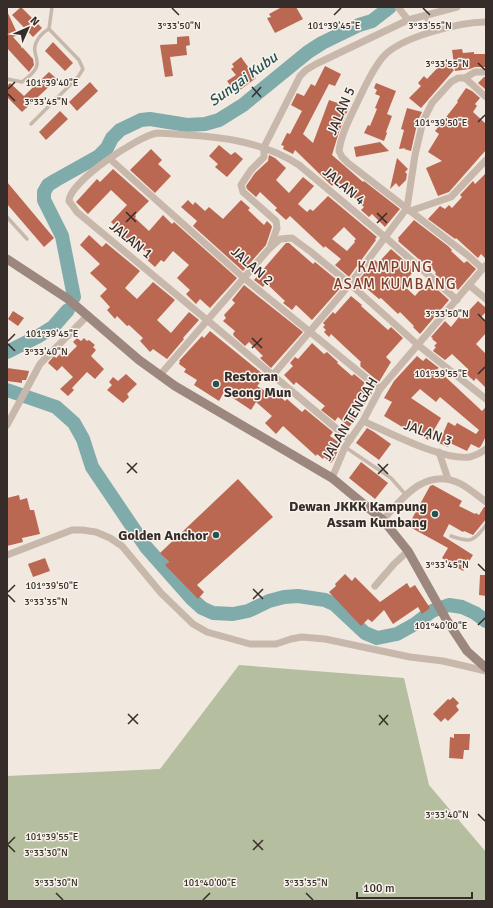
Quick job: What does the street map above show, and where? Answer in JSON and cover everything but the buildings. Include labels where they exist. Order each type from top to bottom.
[{"type":"main road","points":[[7,259],[68,299],[139,360],[175,386],[332,478],[383,520],[408,551],[446,619],[467,651],[486,668]]},
{"type":"street","points":[[398,7],[408,20]]},
{"type":"street","points":[[268,250],[278,228],[276,222],[243,192],[241,185],[251,170],[264,157],[264,147],[296,82],[306,70],[408,20],[457,7]]},
{"type":"street","name":"JALAN 5","points":[[484,267],[348,163],[340,154],[339,148],[344,131],[366,84],[383,56],[417,37],[432,32],[448,27],[486,22]]},
{"type":"street","points":[[409,209],[416,155],[423,121],[428,109],[436,97],[451,82],[458,78],[465,78],[475,72],[486,72]]},
{"type":"street","points":[[465,78],[486,97]]},
{"type":"street","name":"JALAN 1","points":[[264,147],[220,137],[157,133],[149,134],[110,159],[83,180],[72,192],[69,202],[77,212],[350,440]]},
{"type":"street","name":"JALAN 4","points":[[264,147],[299,165],[457,300]]},
{"type":"street","name":"JALAN 2","points":[[110,159],[244,278],[380,390]]},
{"type":"street","points":[[273,375],[350,284],[385,237],[409,209],[451,196],[486,160]]},
{"type":"street","points":[[160,375],[268,250],[280,239],[292,238],[350,284],[418,345],[486,398]]},
{"type":"street","name":"JALAN TENGAH","points":[[332,478],[345,447],[363,421],[380,390],[484,267]]},
{"type":"street","points":[[469,285],[486,299]]},
{"type":"street","points":[[7,425],[40,364],[88,315]]},
{"type":"street","name":"JALAN 3","points":[[363,421],[439,452],[455,456],[469,457],[478,454],[486,448]]},
{"type":"street","points":[[439,452],[448,479]]},
{"type":"street","points":[[383,520],[406,495],[422,483],[429,480],[448,479],[460,484],[486,502]]},
{"type":"street","points":[[7,555],[72,530],[96,532],[110,538],[122,546],[161,592],[194,624],[207,632],[236,641],[256,645],[276,644],[302,637],[325,639],[410,657],[443,661],[486,671]]},
{"type":"street","points":[[375,586],[394,564],[408,551]]},
{"type":"lane","points":[[7,79],[22,82],[36,69],[37,64],[34,50],[35,45],[40,35],[49,29],[52,7]]},
{"type":"lane","points":[[425,15],[432,32]]},
{"type":"lane","points":[[31,124],[78,77],[83,69],[79,60],[49,29]]},
{"type":"lane","points":[[7,216],[27,239]]},
{"type":"lane","points":[[345,447],[391,478],[406,495]]},
{"type":"lane","points":[[451,536],[467,541],[472,540],[486,525]]},
{"type":"green space","points":[[239,665],[404,678],[429,785],[486,852],[486,901],[7,901],[7,776],[160,769]]},
{"type":"waterway","name":"Sungai Kubu","points":[[74,297],[62,236],[44,200],[44,192],[48,185],[99,156],[120,130],[141,120],[150,119],[187,125],[205,124],[219,120],[243,105],[308,52],[322,43],[359,25],[372,21],[390,7]]},
{"type":"waterway","name":"Sungai Kubu","points":[[7,352],[53,327],[68,310]]},
{"type":"waterway","points":[[7,390],[56,407],[74,423],[83,439],[92,467],[146,547],[192,599],[202,608],[213,613],[233,614],[248,611],[269,601],[284,597],[298,596],[325,600],[334,604],[365,633],[377,638],[397,634],[415,624],[432,611],[449,605],[462,607],[475,613],[486,621]]},
{"type":"place","name":"Restoran Seong Mun","points":[[216,384]]},
{"type":"place","name":"Dewan JKKK Kampung Assam Kumbang","points":[[435,514]]},
{"type":"place","name":"Golden Anchor","points":[[216,535]]},
{"type":"district","name":"KAMPUNG ASAM KUMBANG","points":[[395,276]]}]
